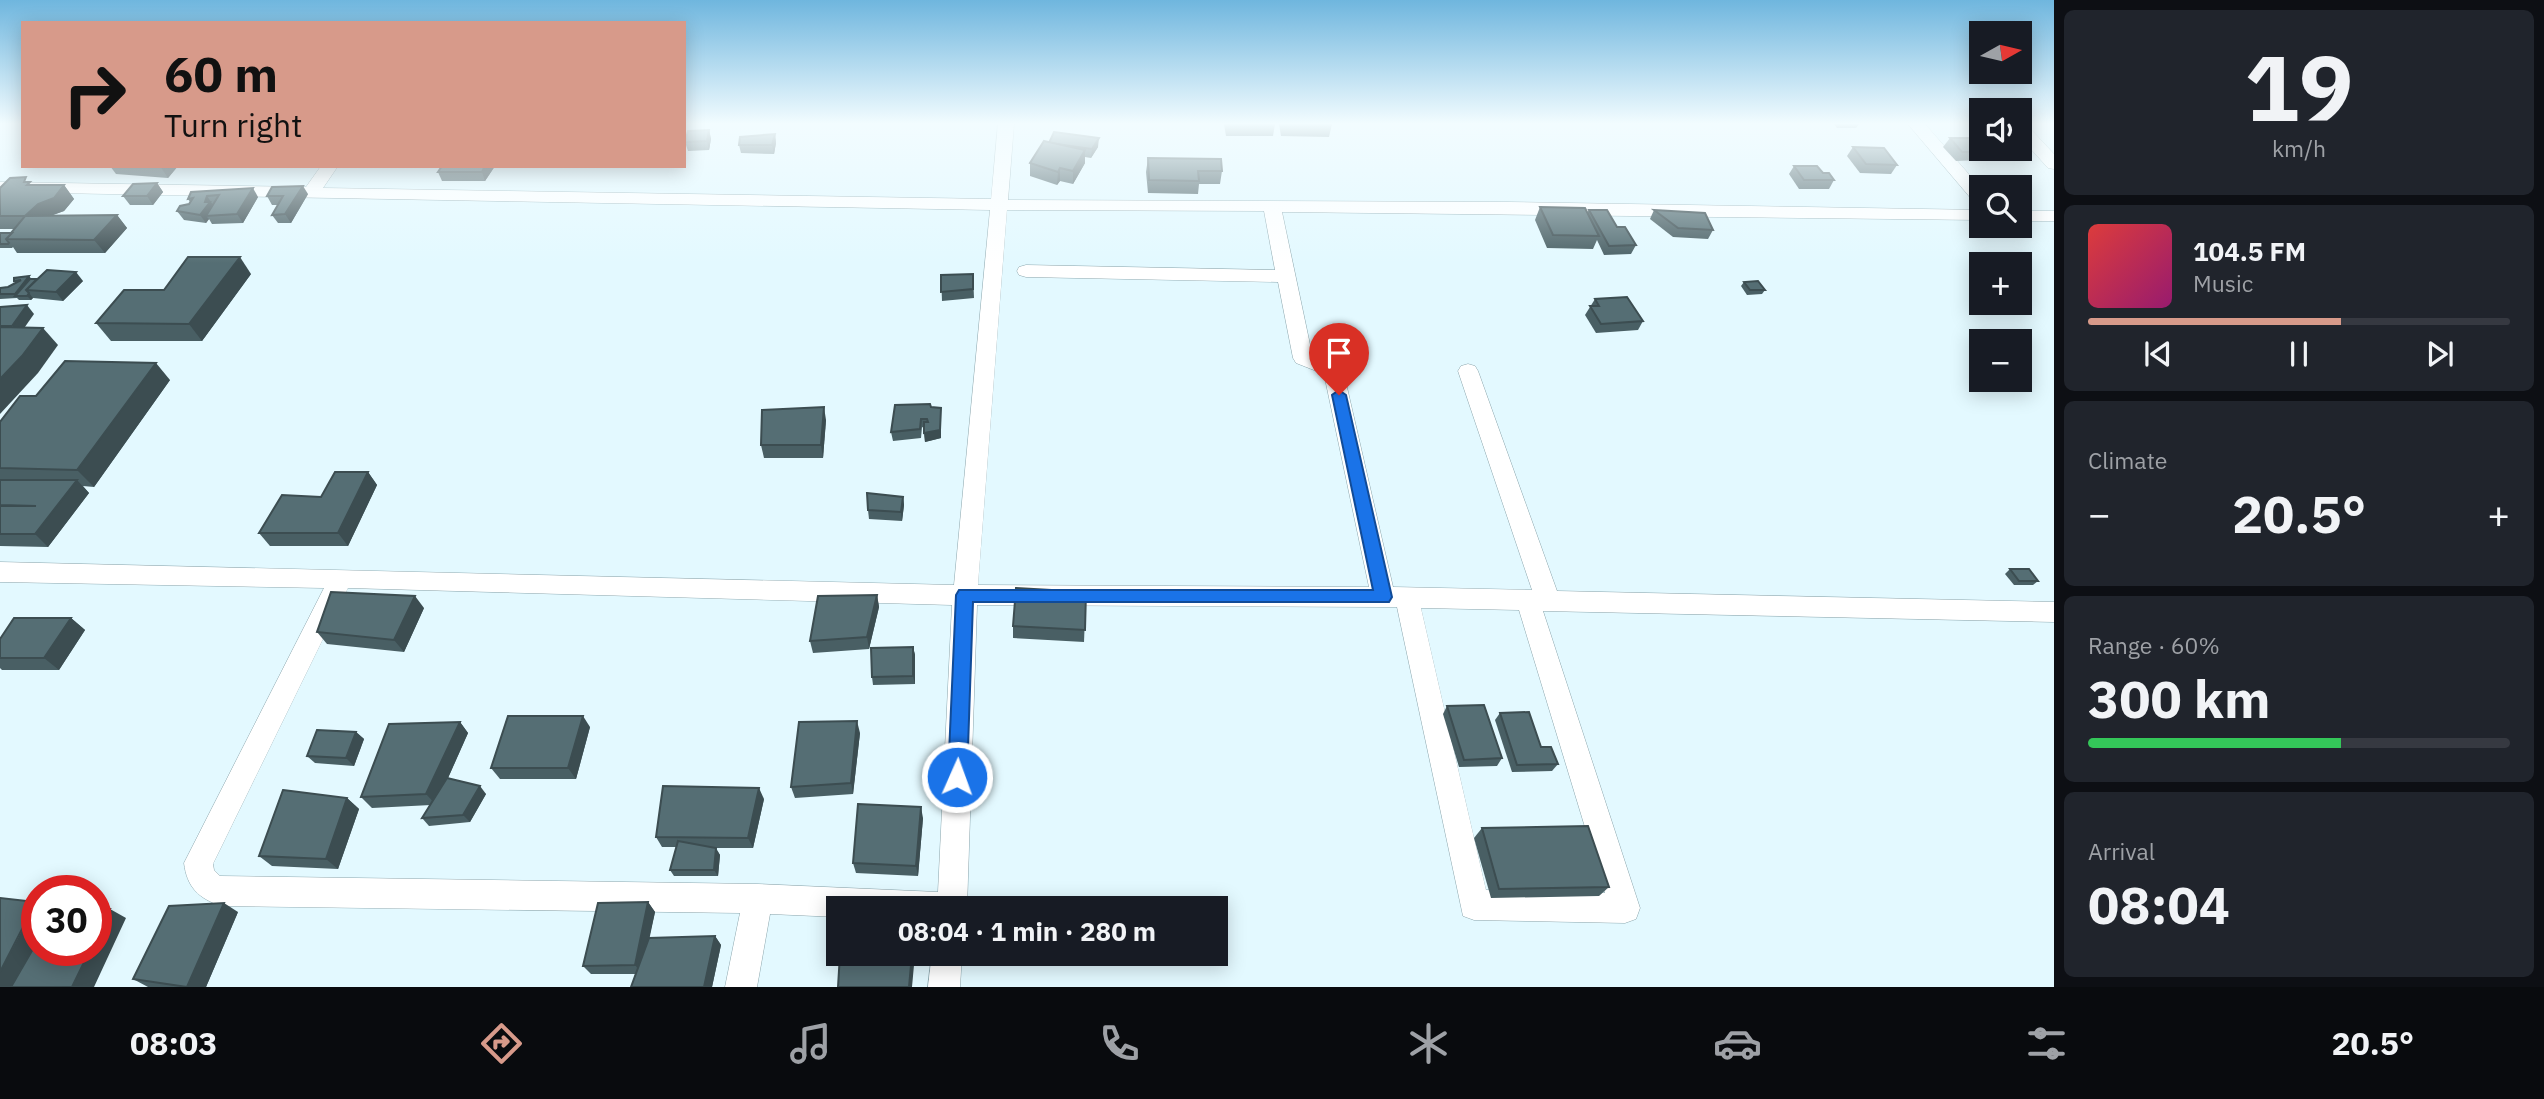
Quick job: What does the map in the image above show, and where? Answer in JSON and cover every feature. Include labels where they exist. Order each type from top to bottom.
[{"type":"street","points":[[312,191],[327,170]]},
{"type":"street","points":[[952,896],[965,595],[1002,170]]},
{"type":"street","points":[[1956,170],[1969,185]]},
{"type":"street","points":[[0,187],[999,205],[1969,215]]},
{"type":"street","points":[[1272,206],[1303,358],[1334,370],[1474,905],[1625,908],[1538,601],[1468,371]]},
{"type":"street","points":[[2032,216],[2054,216]]},
{"type":"street","points":[[1027,271],[1287,276]]},
{"type":"street","points":[[0,572],[341,578],[965,595],[1395,598],[2054,612]]},
{"type":"street","points":[[341,578],[198,863],[203,882],[210,889],[826,902]]},
{"type":"street","points":[[741,987],[758,899]]},
{"type":"street","points":[[944,987],[946,966]]},
{"type":"building","points":[[439,170],[483,170],[482,172],[438,172]]},
{"type":"building","points":[[1149,170],[1222,170],[1198,171],[1199,181],[1149,180]]},
{"type":"building","points":[[1797,170],[1820,170],[1829,173],[1834,180],[1804,180]]},
{"type":"building","points":[[26,177],[24,182],[30,182],[27,185],[64,185],[54,198],[38,204],[25,216],[0,216],[0,188],[10,178]]},
{"type":"building","points":[[157,183],[147,196],[123,196],[133,184]]},
{"type":"building","points":[[303,186],[285,214],[272,215],[283,196],[267,196],[272,187]]},
{"type":"building","points":[[253,188],[237,214],[206,216],[219,195],[207,196],[205,202],[210,202],[200,215],[177,211],[180,206],[189,204],[193,198],[188,199],[191,192]]},
{"type":"building","points":[[1540,207],[1585,208],[1599,236],[1553,235]]},
{"type":"building","points":[[1589,210],[1607,210],[1617,227],[1625,227],[1636,245],[1609,246]]},
{"type":"building","points":[[1654,210],[1705,213],[1713,230],[1678,228]]},
{"type":"building","points":[[117,215],[94,240],[6,239],[25,216]]},
{"type":"building","points":[[0,233],[12,233],[6,239],[8,244],[0,244]]},
{"type":"building","points":[[188,257],[240,257],[189,324],[96,323],[124,290],[164,290]]},
{"type":"building","points":[[47,270],[76,272],[56,292],[26,290]]},
{"type":"building","points":[[973,274],[973,289],[941,292],[941,275]]},
{"type":"building","points":[[29,276],[15,294],[0,294],[0,288],[21,280],[14,281],[14,278]]},
{"type":"building","points":[[30,279],[37,279],[26,290],[29,293],[27,296],[15,296]]},
{"type":"building","points":[[1758,281],[1765,290],[1750,290],[1744,282]]},
{"type":"building","points":[[1627,297],[1643,321],[1601,324],[1590,306],[1599,306],[1595,299]]},
{"type":"building","points":[[27,305],[12,326],[0,326],[0,307]]},
{"type":"building","points":[[0,327],[43,328],[0,379]]},
{"type":"building","points":[[65,361],[156,363],[77,470],[0,468],[0,422],[20,396],[36,396]]},
{"type":"building","points":[[930,404],[931,407],[941,408],[940,430],[924,433],[924,422],[928,422],[927,419],[921,419],[920,429],[891,432],[895,405]]},
{"type":"building","points":[[824,407],[821,445],[761,445],[762,410]]},
{"type":"building","points":[[335,472],[368,472],[338,533],[259,533],[282,495],[321,497]]},
{"type":"building","points":[[0,480],[77,480],[35,534],[0,534],[0,506],[36,506],[0,505]]},
{"type":"building","points":[[867,493],[903,497],[901,512],[868,510]]},
{"type":"building","points":[[2010,569],[2029,569],[2038,581],[2019,581]]},
{"type":"building","points":[[1016,588],[1086,592],[1085,630],[1013,626]]},
{"type":"building","points":[[331,592],[415,596],[394,640],[317,632]]},
{"type":"building","points":[[877,595],[867,637],[810,641],[818,596]]},
{"type":"building","points":[[14,618],[71,618],[44,658],[0,658],[0,639]]},
{"type":"building","points":[[913,647],[913,676],[872,677],[871,648]]},
{"type":"building","points":[[1484,705],[1502,758],[1464,760],[1447,706]]},
{"type":"building","points":[[1529,712],[1541,747],[1551,747],[1558,764],[1517,765],[1500,713]]},
{"type":"building","points":[[508,716],[583,716],[568,768],[491,768]]},
{"type":"building","points":[[857,721],[851,783],[791,787],[799,722]]},
{"type":"building","points":[[460,722],[426,794],[361,797],[389,724]]},
{"type":"building","points":[[317,730],[356,732],[346,758],[307,756]]},
{"type":"building","points":[[447,778],[480,786],[463,815],[422,818]]},
{"type":"building","points":[[663,786],[759,788],[748,838],[656,837]]},
{"type":"building","points":[[283,790],[347,798],[326,859],[259,856]]},
{"type":"building","points":[[858,804],[921,807],[916,866],[853,863]]},
{"type":"building","points":[[1588,826],[1609,887],[1499,889],[1482,828]]},
{"type":"building","points":[[678,841],[716,848],[714,870],[670,870]]},
{"type":"building","points":[[0,898],[21,900],[21,931],[0,972]]},
{"type":"building","points":[[648,902],[635,965],[583,966],[598,903]]},
{"type":"building","points":[[224,903],[187,987],[133,979],[169,906]]},
{"type":"building","points":[[715,936],[704,987],[631,987],[649,938]]},
{"type":"building","points":[[23,966],[82,966],[72,987],[11,987]]},
{"type":"building","points":[[839,966],[911,966],[909,987],[838,987]]},
{"type":"route","points":[[957,777],[965,595],[1383,597],[1339,395]]}]
